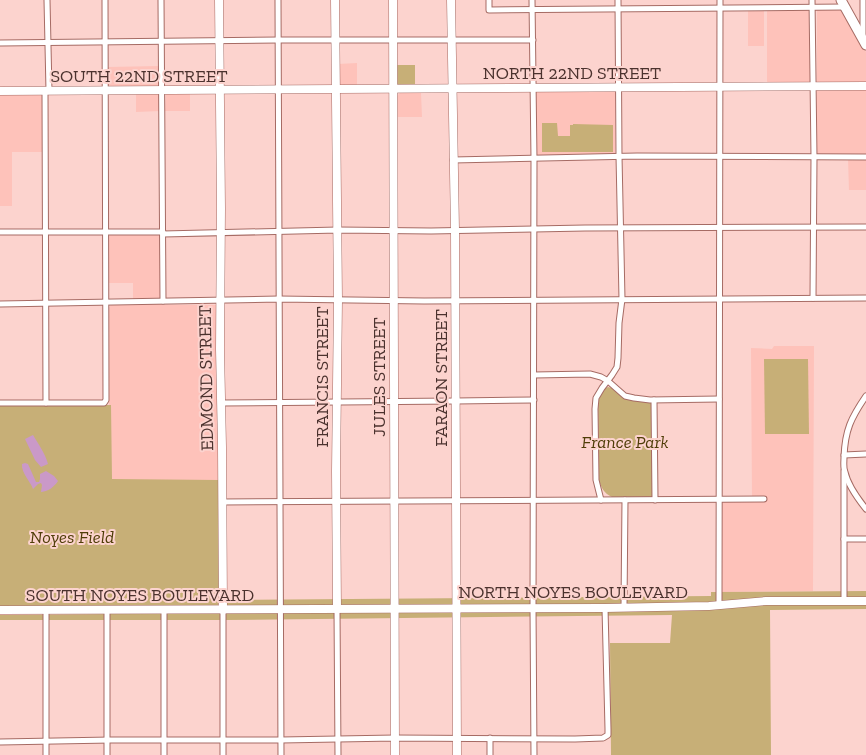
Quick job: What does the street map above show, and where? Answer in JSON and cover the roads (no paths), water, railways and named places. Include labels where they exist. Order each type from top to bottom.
[{"type":"main road","name":"EDMOND STREET","points":[[219,0],[222,610]]},
{"type":"main road","name":"FRANCIS STREET","points":[[335,0],[338,230],[337,609]]},
{"type":"main road","name":"JULES STREET","points":[[393,0],[396,755]]},
{"type":"main road","name":"FARAON STREET","points":[[451,0],[455,230],[457,755]]},
{"type":"main road","points":[[843,4],[864,42]]},
{"type":"main road","name":"NORTH 22ND STREET","points":[[278,90],[866,86]]},
{"type":"main road","name":"SOUTH 22ND STREET","points":[[0,92],[278,90]]},
{"type":"main road","name":"NORTH NOYES BOULEVARD","points":[[281,609],[605,608],[866,600]]},
{"type":"main road","name":"SOUTH NOYES BOULEVARD","points":[[0,610],[281,609]]},
{"type":"street","points":[[46,403],[47,0]]},
{"type":"street","points":[[0,403],[104,402],[106,400],[104,0]]},
{"type":"street","points":[[161,0],[163,301]]},
{"type":"street","points":[[278,0],[281,755]]},
{"type":"street","points":[[489,0],[489,10],[812,8],[843,4]]},
{"type":"street","points":[[532,0],[534,159],[532,608],[534,755]]},
{"type":"street","points":[[601,500],[596,480],[596,398],[617,367],[622,299],[618,0]]},
{"type":"street","points":[[719,605],[720,0]]},
{"type":"street","points":[[812,0],[813,298]]},
{"type":"street","points":[[863,0],[864,42]]},
{"type":"street","points":[[0,43],[533,40]]},
{"type":"street","points":[[453,160],[619,156],[866,157]]},
{"type":"street","points":[[0,232],[221,233],[338,230],[866,227]]},
{"type":"street","points":[[0,304],[220,300],[455,301],[866,298]]},
{"type":"street","points":[[534,375],[590,374],[608,381],[619,392],[628,397],[654,400],[719,399]]},
{"type":"street","points":[[844,601],[844,455],[847,429],[866,396]]},
{"type":"street","points":[[221,403],[534,400]]},
{"type":"street","points":[[654,400],[655,500]]},
{"type":"street","points":[[844,455],[866,454]]},
{"type":"street","points":[[844,471],[854,492],[866,509]]},
{"type":"street","points":[[222,502],[764,499]]},
{"type":"street","points":[[624,500],[624,607]]},
{"type":"street","points":[[844,538],[866,538]]},
{"type":"street","points":[[0,742],[603,738],[608,735],[605,608]]},
{"type":"street","name":"FRANCIS STREET","points":[[337,609],[338,755]]},
{"type":"street","points":[[46,610],[46,755]]},
{"type":"street","points":[[107,610],[107,755]]},
{"type":"street","points":[[164,610],[164,755]]},
{"type":"street","name":"EDMOND STREET","points":[[222,610],[223,755]]},
{"type":"street","points":[[490,738],[490,755]]},
{"type":"park label","name":"France Park","points":[[625,442]]},
{"type":"park label","name":"Noyes Field","points":[[72,537]]}]
